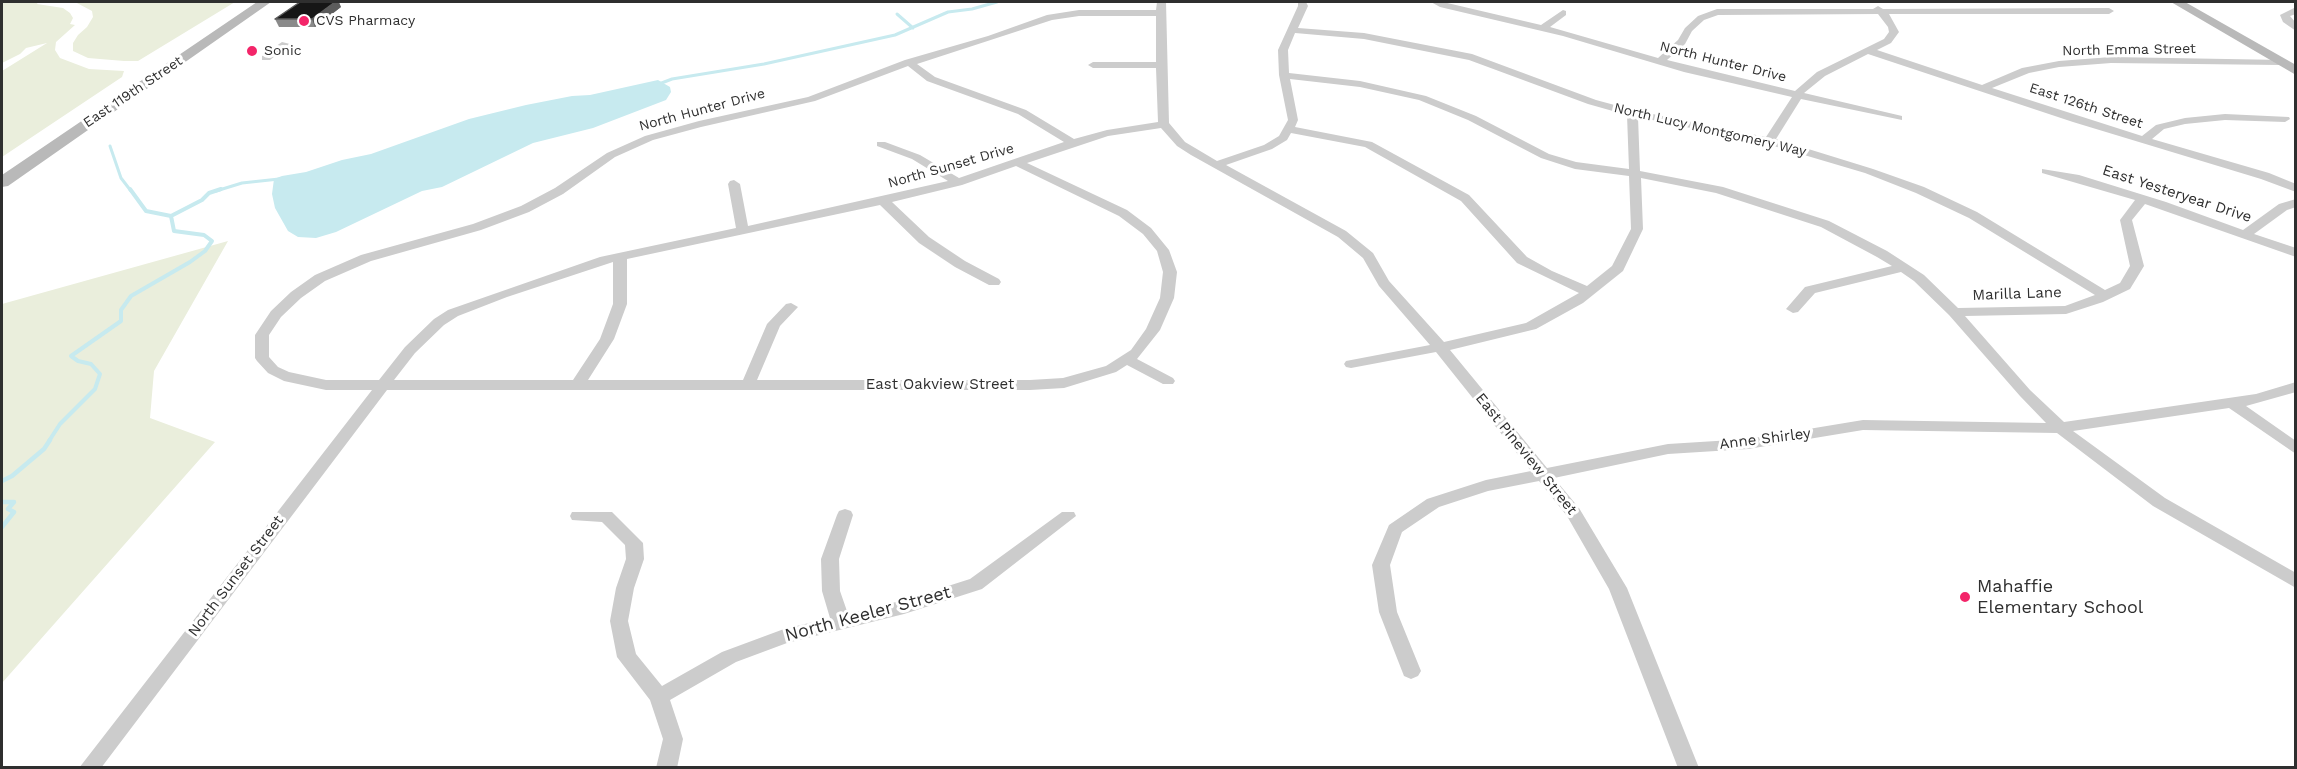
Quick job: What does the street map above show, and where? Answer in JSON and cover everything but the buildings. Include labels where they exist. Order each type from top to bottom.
[{"type":"main road","name":"East 119th Street","points":[[2,165],[245,2]]},
{"type":"main road","name":"East 119th Street","points":[[2,182],[264,2]]},
{"type":"main road","points":[[2177,2],[2295,71]]},
{"type":"street","points":[[1216,165],[1268,147],[1283,138],[1293,120],[1284,75],[1283,50],[1303,6],[1302,2]]},
{"type":"street","name":"North Hunter Drive","points":[[1437,2],[1798,96],[1898,118]]},
{"type":"street","points":[[1769,141],[1802,89],[1821,74],[1888,41],[1893,32],[1889,19],[1869,2]]},
{"type":"street","points":[[1161,7],[1162,117],[1164,124]]},
{"type":"street","name":"North Hunter Drive","points":[[383,385],[326,385],[284,376],[273,370],[262,358],[262,335],[276,315],[296,295],[320,278],[344,266],[389,250],[484,225],[525,209],[559,191],[611,155],[649,138],[699,124],[811,99],[909,62],[976,44],[1050,16],[1161,7]]},
{"type":"street","points":[[2295,10],[2285,15],[2286,20],[2295,28]]},
{"type":"street","points":[[1659,61],[1682,42],[1688,30],[1701,18],[1717,12],[2109,11]]},
{"type":"street","points":[[1543,28],[1563,13]]},
{"type":"street","name":"North Lucy Montgomery Way","points":[[1291,30],[1364,36],[1472,57],[1592,102],[1632,113],[1769,141],[1860,168],[1920,190],[1973,215],[2105,296]]},
{"type":"street","points":[[266,58],[285,44]]},
{"type":"street","name":"East 126th Street","points":[[1867,50],[2143,140],[2265,176],[2295,189]]},
{"type":"street","name":"North Emma Street","points":[[1983,88],[2026,69],[2059,64],[2111,60],[2280,62]]},
{"type":"street","points":[[909,62],[931,79],[1022,112],[1049,126],[1073,143]]},
{"type":"street","points":[[1093,64],[1161,65]]},
{"type":"street","points":[[1284,75],[1360,84],[1422,98],[1472,118],[1545,156],[1575,165],[1710,188],[1772,205],[1825,224],[1919,278],[1954,312],[2025,393],[2060,428],[2159,502],[2295,582]]},
{"type":"street","points":[[1351,364],[1531,326],[1578,300],[1618,268],[1637,230],[1632,113]]},
{"type":"street","points":[[2143,140],[2160,127],[2185,121],[2224,117],[2285,119]]},
{"type":"street","name":"North Sunset Drive","points":[[383,385],[422,337],[453,313],[502,294],[620,257],[883,201],[958,182],[1107,133],[1164,124]]},
{"type":"street","name":"East Pineview Street","points":[[1164,124],[1178,140],[1216,165],[1342,234],[1368,256],[1384,283],[1440,347],[1573,512],[1618,588],[1689,768]]},
{"type":"street","points":[[1288,129],[1368,144],[1465,198],[1522,260],[1546,274],[1588,292]]},
{"type":"street","points":[[881,144],[916,157],[958,182]]},
{"type":"street","name":"East Oakview Street","points":[[383,385],[1064,383],[1111,369],[1136,353],[1153,330],[1167,298],[1170,272],[1162,250],[1147,231],[1123,213],[1018,163]]},
{"type":"street","name":"East Yesteryear Drive","points":[[2046,171],[2142,199],[2295,253]]},
{"type":"street","points":[[734,184],[743,231]]},
{"type":"street","name":"Marilla Lane","points":[[1954,312],[2066,310],[2125,286],[2137,266],[2126,220],[2142,199]]},
{"type":"street","points":[[883,201],[924,240],[960,264],[994,282]]},
{"type":"street","points":[[2246,234],[2283,207],[2295,203]]},
{"type":"street","points":[[577,386],[607,339],[620,304],[620,257]]},
{"type":"street","points":[[1792,309],[1810,290],[1904,268]]},
{"type":"street","points":[[748,385],[774,324],[791,307]]},
{"type":"street","points":[[1126,359],[1168,381]]},
{"type":"street","name":"North Sunset Street","points":[[89,768],[383,385]]},
{"type":"street","name":"Anne Shirley","points":[[1411,671],[1388,612],[1381,565],[1395,529],[1433,502],[1486,486],[1668,449],[1748,444],[1863,424],[2060,428],[2258,399],[2295,387]]},
{"type":"street","points":[[2232,403],[2295,449]]},
{"type":"street","points":[[841,622],[831,591],[830,559],[845,515]]},
{"type":"street","points":[[578,516],[606,516],[634,543],[635,559],[625,588],[619,621],[627,657],[659,697],[673,739],[666,768]]},
{"type":"street","name":"North Keeler Street","points":[[659,697],[729,657],[784,636],[904,607],[976,584],[1068,516]]},
{"type":"green space","points":[[2,2],[38,2],[37,4],[63,8],[73,18],[70,24],[75,25],[56,42],[55,50],[60,58],[89,69],[124,71],[122,77],[2,157],[2,71],[47,43],[26,48],[20,54],[2,63]]},
{"type":"green space","points":[[75,2],[235,2],[138,61],[124,61],[88,58],[73,51],[73,43],[93,17],[92,11]]},
{"type":"green space","points":[[228,241],[154,371],[150,418],[215,442],[2,683],[2,304]]},
{"type":"water","points":[[658,80],[670,87],[671,92],[666,100],[593,128],[533,143],[442,187],[422,191],[336,232],[316,238],[298,237],[288,231],[275,208],[272,194],[274,179],[282,176],[306,172],[342,160],[371,154],[469,119],[526,105],[590,95]]},
{"type":"waterway","points":[[912,27],[948,12],[972,9],[997,2]]},
{"type":"waterway","points":[[897,14],[912,27]]},
{"type":"waterway","points":[[659,84],[672,79],[764,64],[895,35],[912,27]]},
{"type":"waterway","points":[[110,146],[121,178],[131,191]]},
{"type":"waterway","points":[[216,191],[242,183],[279,179]]},
{"type":"waterway","points":[[130,189],[146,211],[171,216]]},
{"type":"waterway","points":[[171,216],[202,200],[209,193],[221,189]]},
{"type":"waterway","points":[[49,441],[60,424],[95,389],[100,374],[91,364],[78,361],[71,356],[121,321],[121,310],[131,296],[190,262],[205,251],[212,241],[204,235],[174,231],[171,216]]},
{"type":"waterway","points":[[2,481],[12,476],[44,449],[50,440]]},
{"type":"waterway","points":[[2,502],[14,502],[8,509],[14,512],[2,527]]},
{"type":"place","name":"CVS Pharmacy","points":[[304,21]]},
{"type":"place","name":"Sonic","points":[[252,51]]},
{"type":"place","name":"Mahaffie Elementary School","points":[[1965,597]]}]
